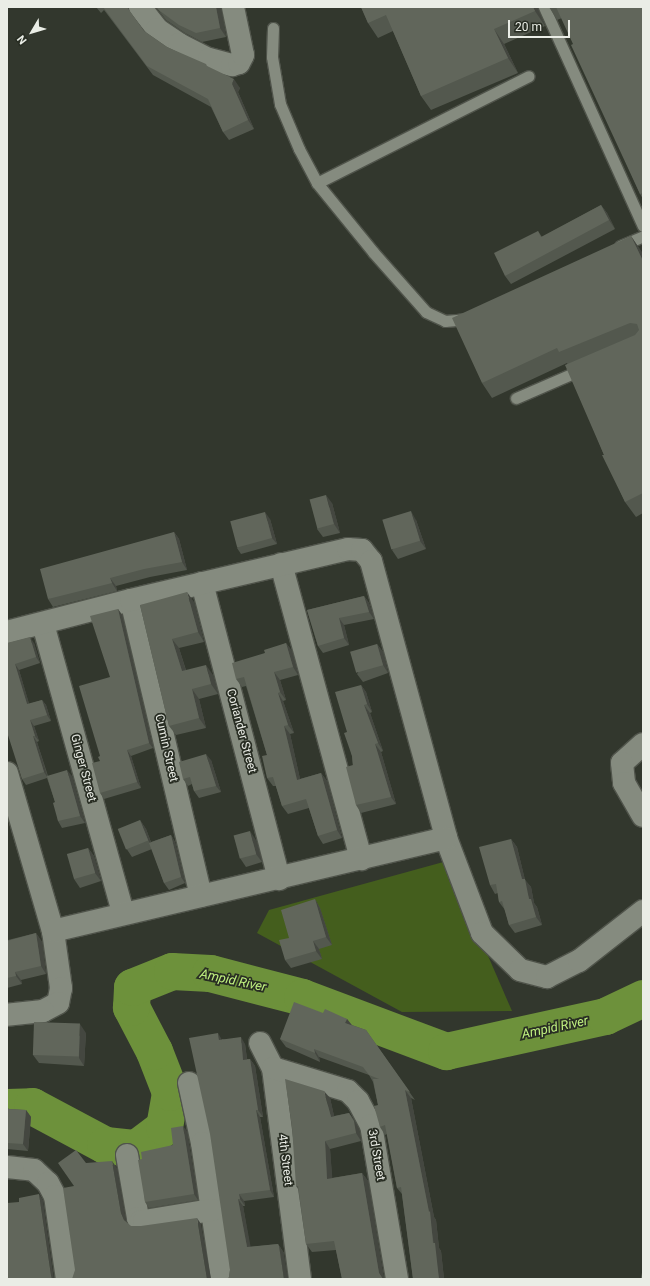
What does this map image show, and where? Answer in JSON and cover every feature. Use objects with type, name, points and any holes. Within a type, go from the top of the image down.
[{"type":"street","points":[[140,7],[157,29],[179,44],[209,59],[232,65],[239,63],[243,55],[234,7]]},
{"type":"street","points":[[7,632],[281,564],[348,549],[362,550],[371,561],[446,838],[482,933],[520,970],[547,977],[579,961],[643,911]]},
{"type":"street","points":[[281,564],[361,859]]},
{"type":"street","name":"Coriander Street","points":[[202,583],[279,878]]},
{"type":"street","name":"Cumin Street","points":[[131,600],[201,896]]},
{"type":"street","name":"Ginger Street","points":[[43,624],[123,913]]},
{"type":"street","points":[[643,744],[622,763],[624,783],[643,816]]},
{"type":"street","points":[[7,773],[53,931],[61,988],[58,1003],[43,1011],[7,1015]]},
{"type":"street","points":[[53,931],[123,913],[361,859],[446,838]]},
{"type":"street","name":"4th Street","points":[[260,1044],[273,1068],[300,1279]]},
{"type":"street","name":"3rd Street","points":[[273,1068],[348,1091],[358,1101],[371,1125],[397,1279]]},
{"type":"street","points":[[189,1083],[202,1143],[222,1279]]},
{"type":"street","points":[[127,1155],[138,1218],[140,1220],[144,1221],[212,1210]]},
{"type":"street","points":[[7,1166],[34,1170],[48,1183],[55,1196],[67,1279]]},
{"type":"lane","points":[[544,7],[643,226]]},
{"type":"lane","points":[[273,28],[272,57],[280,104],[299,150],[317,183],[373,252],[426,312],[445,321],[466,320],[480,313]]},
{"type":"lane","points":[[317,183],[529,76]]},
{"type":"lane","points":[[608,253],[643,236]]},
{"type":"lane","points":[[516,398],[594,365]]},
{"type":"green space","points":[[447,861],[512,1011],[402,1012],[257,933],[269,910]]},
{"type":"building","points":[[103,7],[127,7],[144,31],[167,47],[206,64],[207,66],[234,79],[232,84],[248,120],[223,132],[208,99],[147,66]]},
{"type":"building","points":[[156,7],[216,7],[220,28],[196,33],[179,25]]},
{"type":"building","points":[[361,7],[533,7],[535,11],[494,29],[508,58],[421,96],[386,15],[368,23]]},
{"type":"building","points":[[556,7],[643,7],[643,193],[640,194],[571,45],[573,44]]},
{"type":"building","points":[[601,205],[609,220],[505,276],[494,253],[538,231],[541,237]]},
{"type":"building","points":[[631,236],[643,261],[643,493],[625,502],[602,455],[604,455],[565,365],[635,335],[639,330],[637,324],[630,323],[559,352],[557,348],[482,383],[452,318]]},
{"type":"building","points":[[326,495],[334,524],[317,528],[310,499]]},
{"type":"building","points":[[411,511],[420,541],[391,549],[382,520]]},
{"type":"building","points":[[265,512],[272,538],[237,547],[230,521]]},
{"type":"building","points":[[174,532],[182,562],[144,569],[110,578],[112,583],[48,599],[40,569]]},
{"type":"building","points":[[187,592],[198,632],[172,639],[182,671],[206,665],[211,684],[192,689],[199,718],[169,726],[140,605]]},
{"type":"building","points":[[364,596],[369,612],[339,618],[344,638],[318,646],[307,610]]},
{"type":"building","points":[[118,609],[149,743],[127,750],[137,782],[100,793],[92,763],[100,761],[98,757],[100,756],[79,686],[110,677],[90,616]]},
{"type":"building","points":[[30,637],[36,657],[15,664],[27,704],[42,700],[47,715],[30,720],[35,736],[33,736],[44,772],[22,779],[7,732],[7,643]]},
{"type":"building","points":[[286,643],[293,667],[274,672],[280,692],[278,693],[288,725],[284,726],[297,780],[321,773],[337,830],[318,836],[306,799],[282,806],[273,777],[267,778],[262,756],[267,755],[244,677],[236,679],[232,663],[265,653],[264,650]]},
{"type":"building","points":[[377,644],[383,665],[356,673],[350,652]]},
{"type":"building","points":[[361,685],[367,704],[364,705],[378,743],[375,744],[391,797],[356,805],[346,767],[353,765],[352,756],[344,733],[347,732],[335,692]]},
{"type":"building","points":[[206,754],[216,786],[194,791],[190,777],[183,779],[179,762]]},
{"type":"building","points":[[67,770],[80,816],[58,821],[53,803],[55,802],[47,776]]},
{"type":"building","points":[[140,820],[148,840],[126,849],[118,829]]},
{"type":"building","points":[[250,831],[256,854],[240,859],[234,835]]},
{"type":"building","points":[[171,835],[181,877],[164,883],[149,843]]},
{"type":"building","points":[[511,839],[522,879],[525,879],[529,899],[531,899],[536,917],[509,925],[502,901],[499,902],[496,884],[490,885],[479,847]]},
{"type":"building","points":[[88,848],[95,873],[74,879],[67,854]]},
{"type":"building","points":[[315,899],[326,937],[313,941],[316,951],[285,960],[279,940],[289,938],[281,910]]},
{"type":"building","points":[[36,933],[41,966],[15,972],[16,976],[7,978],[7,941]]},
{"type":"building","points":[[294,1002],[323,1013],[325,1009],[347,1019],[345,1023],[366,1030],[410,1092],[405,1090],[429,1212],[430,1211],[433,1243],[435,1243],[439,1279],[413,1279],[401,1187],[397,1188],[385,1125],[380,1127],[374,1106],[378,1105],[373,1079],[379,1079],[369,1075],[363,1067],[314,1049],[315,1053],[280,1039]]},
{"type":"building","points":[[34,1022],[80,1024],[79,1057],[33,1055]]},
{"type":"building","points":[[218,1033],[219,1040],[241,1037],[243,1060],[250,1059],[258,1110],[256,1110],[270,1190],[239,1194],[240,1199],[238,1199],[247,1247],[278,1244],[284,1279],[227,1279],[229,1277],[230,1270],[210,1134],[189,1038]]},
{"type":"building","points":[[285,1079],[324,1091],[331,1117],[349,1113],[354,1121],[356,1133],[325,1141],[327,1179],[362,1173],[379,1273],[383,1279],[342,1279],[334,1241],[306,1244],[298,1186],[296,1186],[292,1127]]},
{"type":"building","points":[[7,1109],[26,1110],[23,1144],[7,1143]]},
{"type":"building","points":[[183,1126],[194,1194],[145,1202],[138,1160],[142,1159],[141,1152],[173,1145],[171,1128]]},
{"type":"building","points":[[76,1150],[86,1163],[112,1161],[121,1213],[124,1220],[131,1226],[141,1226],[197,1218],[207,1279],[72,1279],[75,1270],[63,1188],[74,1186],[58,1163]]},
{"type":"building","points":[[39,1194],[52,1279],[7,1279],[7,1203],[19,1202],[19,1198]]},
{"type":"building","points":[[643,1266],[643,1279],[641,1279]]},
{"type":"waterway","name":"Ampid River","points":[[7,1107],[32,1106],[105,1145],[136,1148],[164,1127],[170,1092],[154,1051],[131,1007],[132,987],[172,971],[210,973],[302,997],[446,1051],[605,1016],[643,998]]}]
